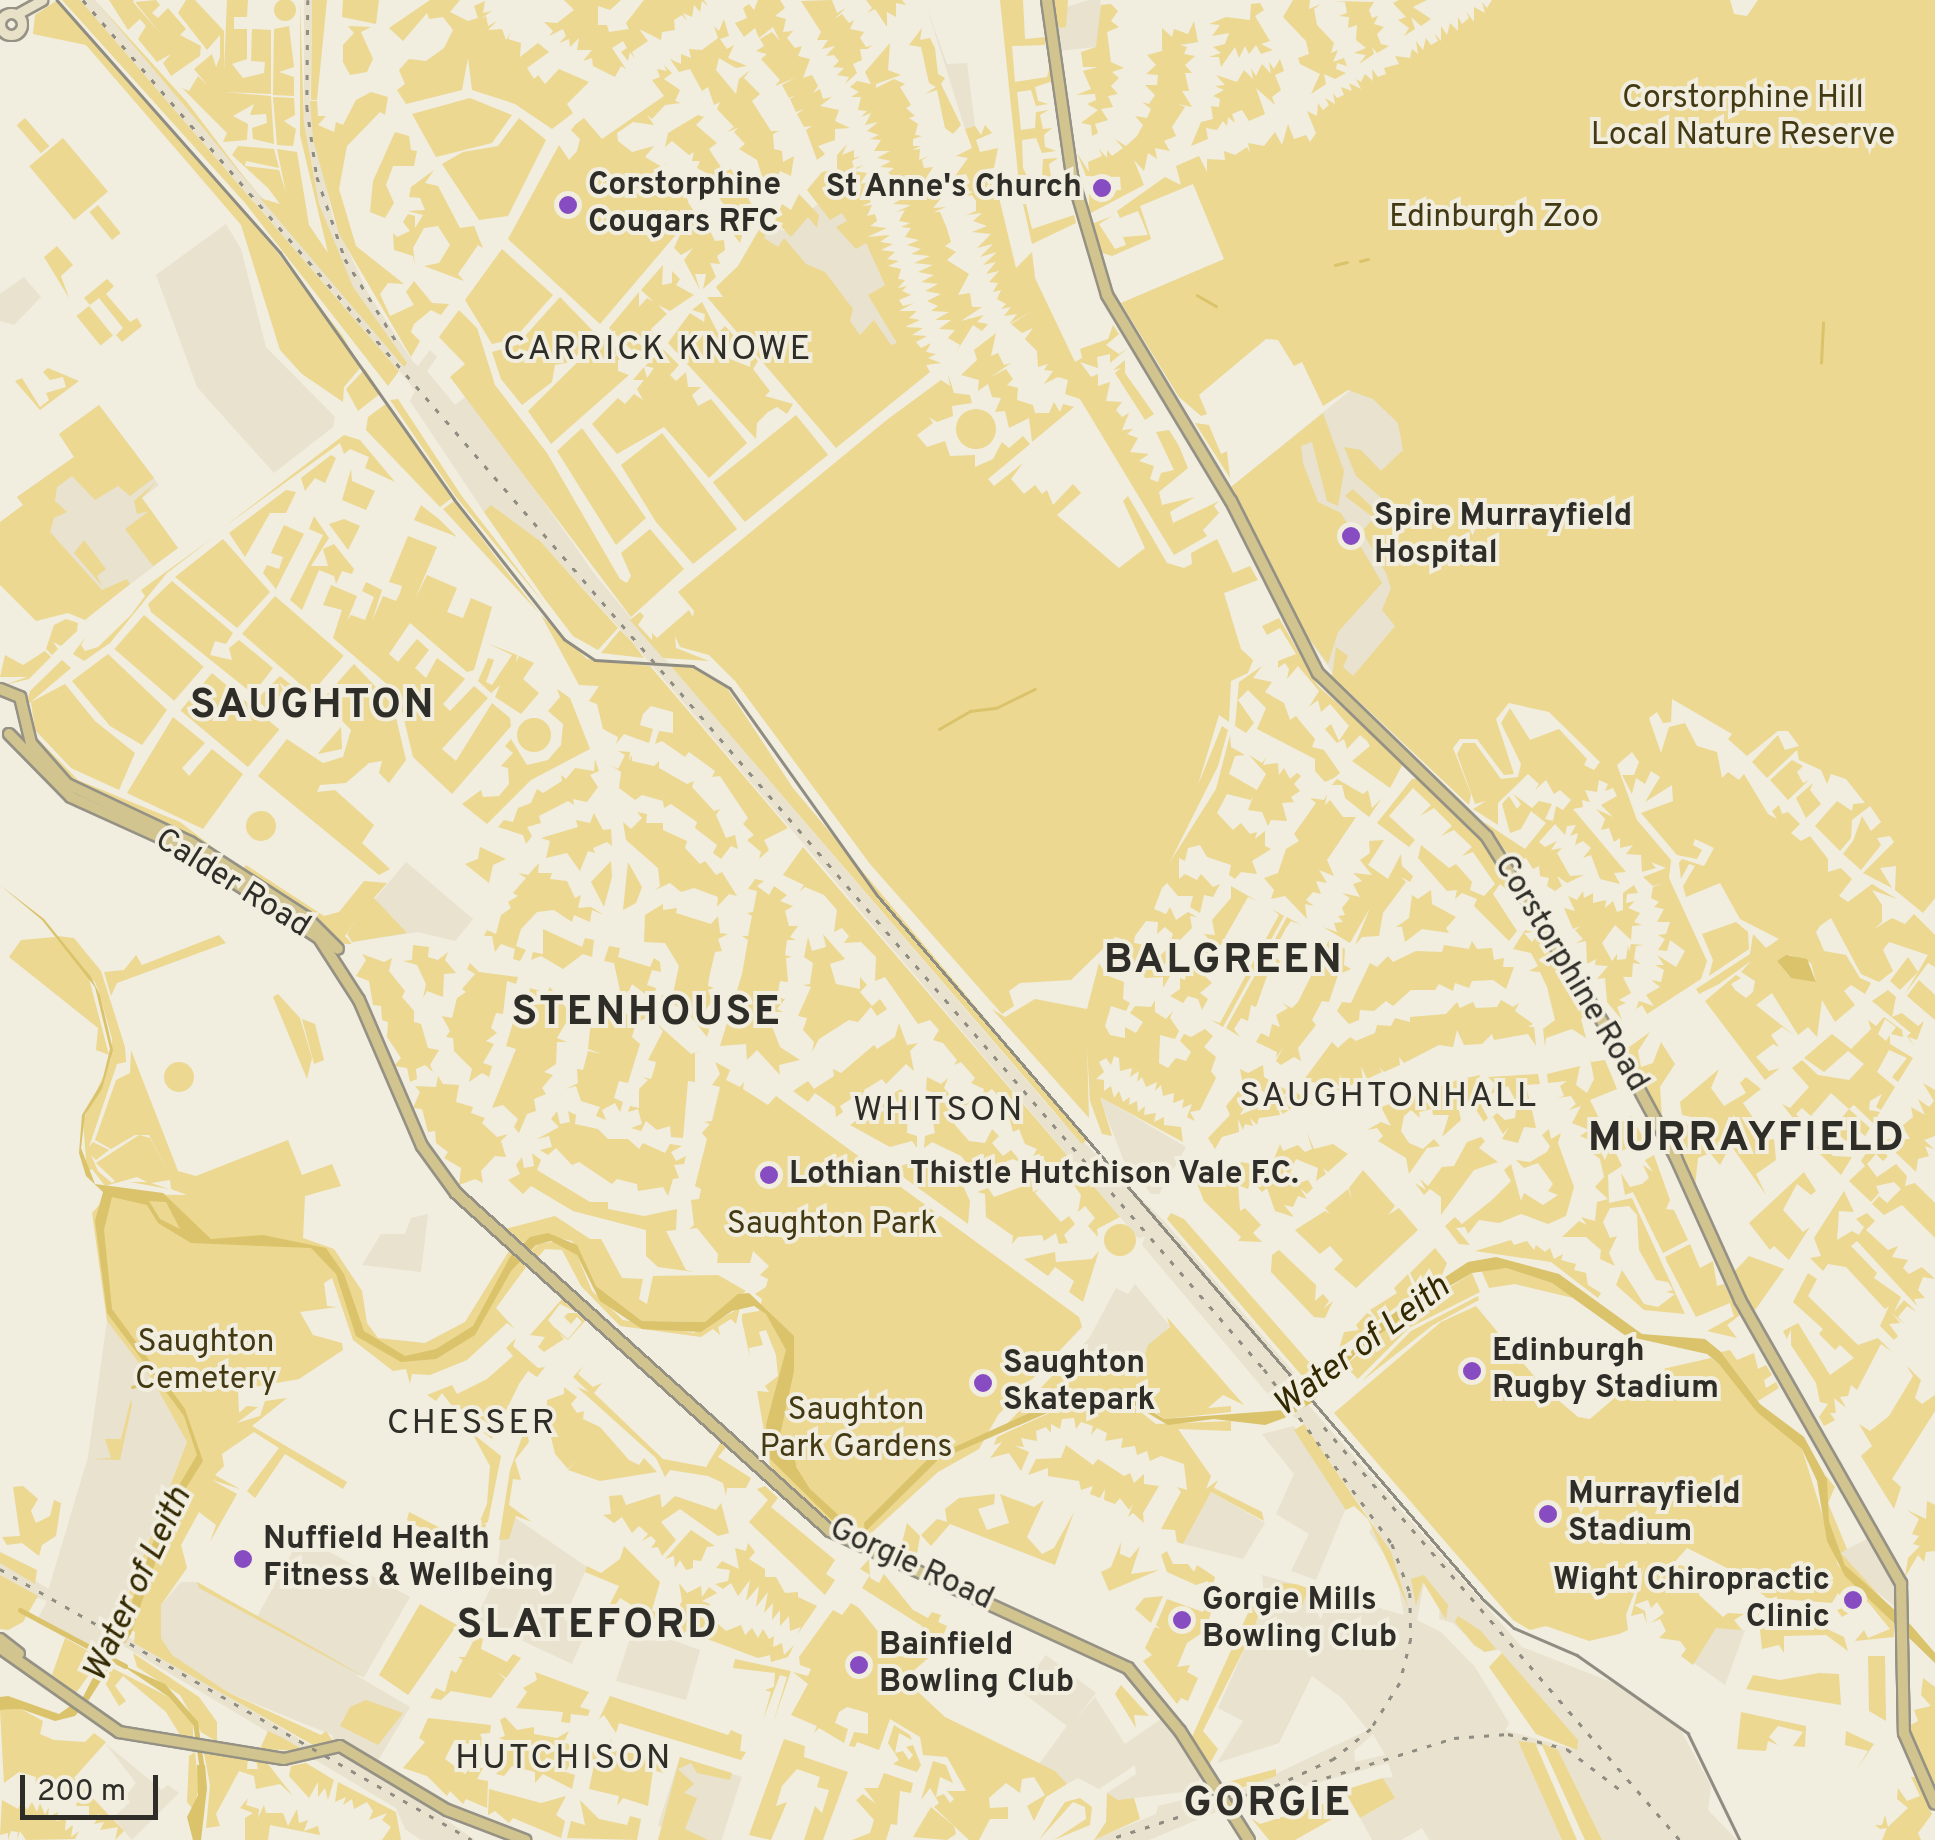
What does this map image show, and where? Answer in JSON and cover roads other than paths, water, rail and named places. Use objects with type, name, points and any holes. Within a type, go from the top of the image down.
[{"type":"main road","name":"Corstorphine Road","points":[[1046,0],[1084,222],[1114,307],[1231,500],[1318,673],[1483,831],[1562,950],[1676,1158],[1740,1300],[1901,1583],[1904,1734],[1935,1804]]},
{"type":"main road","points":[[19,16],[20,30],[2,32],[3,17],[19,16],[39,2]]},
{"type":"main road","name":"Calder Road","points":[[0,690],[17,694],[35,750],[74,789],[190,842],[316,924],[342,954],[359,1000]]},
{"type":"main road","points":[[4,734],[25,718]]},
{"type":"main road","name":"Calder Road","points":[[4,734],[72,797],[179,846],[313,932],[336,958],[359,1000]]},
{"type":"main road","name":"Gorgie Road","points":[[359,1000],[422,1146],[470,1207],[830,1530],[1128,1668],[1180,1731],[1249,1840]]},
{"type":"main road","points":[[0,1639],[84,1708],[132,1736],[284,1758],[340,1746],[447,1810],[525,1840]]},
{"type":"main road","points":[[0,1648],[70,1697]]},
{"type":"water","name":"Water of Leith","points":[[0,885],[44,919],[91,977],[100,995],[113,1050],[102,1089],[85,1115],[81,1148],[95,1184],[163,1193],[211,1239],[263,1235],[326,1248],[344,1274],[364,1331],[405,1356],[436,1349],[473,1326],[510,1257],[530,1237],[548,1233],[577,1245],[596,1286],[642,1321],[705,1322],[738,1294],[749,1293],[794,1336],[794,1371],[779,1440],[810,1489],[858,1533],[839,1527],[770,1459],[766,1425],[786,1350],[766,1314],[754,1306],[732,1311],[701,1332],[642,1329],[600,1301],[577,1255],[551,1241],[536,1245],[511,1271],[475,1335],[436,1359],[401,1362],[356,1336],[336,1274],[311,1248],[191,1243],[158,1223],[147,1205],[112,1197],[104,1230],[112,1309],[185,1409],[203,1461],[174,1507],[131,1634],[88,1701],[75,1716],[55,1721],[21,1709],[0,1710],[0,1697],[8,1696],[59,1714],[83,1697],[131,1604],[165,1509],[197,1455],[184,1416],[107,1313],[95,1221],[103,1192],[86,1176],[79,1153],[82,1115],[102,1082],[110,1049],[95,987],[42,920]],"holes":[[[149,1201],[166,1202],[180,1229],[160,1219]]]},
{"type":"water","points":[[1786,955],[1807,959],[1816,982],[1791,978],[1777,961]]},
{"type":"water","name":"Water of Leith","points":[[1496,1257],[1559,1274],[1642,1334],[1705,1339],[1721,1352],[1760,1404],[1804,1437],[1827,1479],[1829,1521],[1845,1565],[1910,1624],[1935,1653],[1935,1663],[1845,1576],[1827,1541],[1817,1481],[1802,1449],[1757,1412],[1719,1364],[1707,1354],[1626,1336],[1552,1283],[1506,1268],[1472,1273],[1429,1298],[1360,1349],[1313,1402],[1287,1417],[1265,1425],[1214,1419],[1168,1425],[1127,1401],[1082,1398],[938,1460],[865,1532],[864,1523],[928,1459],[1069,1395],[1125,1394],[1164,1419],[1284,1410],[1327,1379],[1367,1333],[1427,1289],[1468,1262]]},
{"type":"water","points":[[120,1664],[165,1684],[199,1723],[193,1725],[169,1697]]},
{"type":"water","points":[[197,1765],[205,1765],[207,1788],[201,1840],[193,1840],[187,1817],[198,1795]]},
{"type":"waterway","points":[[1360,261],[1368,259]]},
{"type":"waterway","points":[[1335,265],[1347,262]]},
{"type":"waterway","points":[[1197,295],[1216,306]]},
{"type":"waterway","points":[[1821,363],[1823,323]]},
{"type":"waterway","points":[[939,729],[970,711],[996,708],[1035,689]]},
{"type":"waterway","points":[[132,1387],[158,1379]]},
{"type":"waterway","points":[[778,1444],[789,1450],[793,1464]]},
{"type":"waterway","name":"Water of Leith","points":[[20,1610],[125,1666]]},
{"type":"waterway","points":[[195,1722],[202,1770]]},
{"type":"tram line","points":[[57,0],[280,252],[454,499],[564,639],[595,660],[693,666],[730,688],[878,896],[1484,1600],[1514,1628],[1577,1655],[1688,1733],[1740,1840]]},
{"type":"railway","points":[[83,0],[1264,1369],[1392,1544],[1410,1593],[1411,1639],[1400,1683],[1371,1729],[1334,1759],[1278,1785],[1109,1840]]},
{"type":"railway","points":[[308,0],[307,107],[317,177],[345,259],[398,344]]},
{"type":"railway","points":[[1324,1427],[1680,1840]]},
{"type":"railway","points":[[0,1569],[472,1840]]},
{"type":"railway","points":[[1312,1782],[1454,1738],[1508,1734],[1567,1749],[1623,1792]]},
{"type":"place","name":"St Anne's Church","points":[[1102,188]]},
{"type":"place","name":"Corstorphine Cougars RFC","points":[[568,205]]},
{"type":"place","name":"Spire Murrayfield Hospital","points":[[1351,536]]},
{"type":"place","name":"Lothian Thistle Hutchison Vale F.C.","points":[[769,1175]]},
{"type":"place","name":"Edinburgh Rugby Stadium","points":[[1472,1371]]},
{"type":"place","name":"Saughton Skatepark","points":[[983,1383]]},
{"type":"place","name":"Murrayfield Stadium","points":[[1548,1514]]},
{"type":"place","name":"Nuffield Health Fitness & Wellbeing","points":[[243,1559]]},
{"type":"place","name":"Wight Chiropractic Clinic","points":[[1853,1600]]},
{"type":"place","name":"Gorgie Mills Bowling Club","points":[[1182,1620]]},
{"type":"place","name":"Bainfield Bowling Club","points":[[859,1665]]},
{"type":"district","name":"CARRICK KNOWE","points":[[658,350]]},
{"type":"district","name":"SAUGHTON","points":[[313,707]]},
{"type":"district","name":"BALGREEN","points":[[1224,962]]},
{"type":"district","name":"STENHOUSE","points":[[647,1014]]},
{"type":"district","name":"SAUGHTONHALL","points":[[1389,1097]]},
{"type":"district","name":"WHITSON","points":[[939,1111]]},
{"type":"district","name":"MURRAYFIELD","points":[[1747,1140]]},
{"type":"district","name":"CHESSER","points":[[472,1424]]},
{"type":"district","name":"SLATEFORD","points":[[588,1627]]},
{"type":"district","name":"HUTCHISON","points":[[564,1759]]},
{"type":"district","name":"GORGIE","points":[[1268,1805]]},
{"type":"park label","name":"Corstorphine Hill Local Nature Reserve","points":[[1743,118]]},
{"type":"park label","name":"Edinburgh Zoo","points":[[1494,218]]},
{"type":"park label","name":"Saughton Park","points":[[832,1225]]},
{"type":"park label","name":"Saughton Cemetery","points":[[206,1362]]},
{"type":"park label","name":"Saughton Park Gardens","points":[[856,1430]]}]
